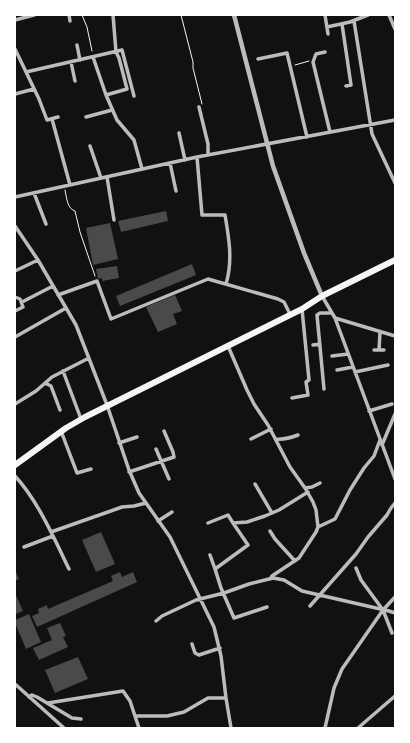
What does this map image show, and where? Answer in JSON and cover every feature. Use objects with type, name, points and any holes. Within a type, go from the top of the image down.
[{"type":"highway","points":[[15,466],[61,431],[81,419],[302,309],[322,296],[395,260]]},
{"type":"street","points":[[15,20],[34,15]]},
{"type":"street","points":[[69,15],[70,21]]},
{"type":"street","points":[[106,95],[127,89],[116,52],[113,15]]},
{"type":"street","points":[[234,15],[267,144],[280,188],[322,296],[335,318],[395,479]]},
{"type":"street","points":[[325,15],[328,34]]},
{"type":"street","points":[[327,27],[354,21],[368,15]]},
{"type":"street","points":[[389,15],[395,29]]},
{"type":"street","points":[[354,21],[372,134],[395,183]]},
{"type":"street","points":[[342,24],[351,85],[346,86]]},
{"type":"street","points":[[77,45],[80,60]]},
{"type":"street","points":[[15,49],[47,120],[58,117]]},
{"type":"street","points":[[26,72],[122,50],[134,96]]},
{"type":"street","points":[[325,52],[316,54],[313,62],[330,132]]},
{"type":"street","points":[[258,59],[287,53],[307,137]]},
{"type":"street","points":[[93,57],[112,110],[117,120],[134,140],[142,169]]},
{"type":"street","points":[[71,62],[75,81]]},
{"type":"street","points":[[15,94],[34,89]]},
{"type":"street","points":[[201,107],[208,144],[208,155]]},
{"type":"street","points":[[86,117],[112,110]]},
{"type":"street","points":[[52,119],[70,185]]},
{"type":"street","points":[[15,197],[197,157],[395,120]]},
{"type":"street","points":[[179,133],[185,160]]},
{"type":"street","points":[[90,146],[101,178]]},
{"type":"street","points":[[197,157],[202,215],[225,215],[230,241],[230,273],[226,284]]},
{"type":"street","points":[[170,163],[176,191]]},
{"type":"street","points":[[107,177],[114,220]]},
{"type":"street","points":[[34,192],[46,224]]},
{"type":"street","points":[[15,226],[38,260],[76,324],[107,405],[129,472],[139,493],[170,537],[214,627],[220,648],[231,728]]},
{"type":"street","points":[[15,271],[38,260]]},
{"type":"street","points":[[58,294],[97,281],[111,318],[208,279],[278,299],[284,302],[290,314]]},
{"type":"street","points":[[22,302],[53,286]]},
{"type":"street","points":[[15,297],[20,299],[23,307],[15,311]]},
{"type":"street","points":[[15,337],[66,308]]},
{"type":"street","points":[[292,398],[308,395],[306,382],[309,380],[302,309]]},
{"type":"street","points":[[324,390],[317,315],[320,313],[332,313]]},
{"type":"street","points":[[335,318],[395,336]]},
{"type":"street","points":[[379,350],[380,332]]},
{"type":"street","points":[[313,345],[320,344]]},
{"type":"street","points":[[228,345],[246,390],[271,429],[290,467],[308,492],[316,510],[318,527],[312,538],[295,561],[272,576],[270,579]]},
{"type":"street","points":[[374,350],[384,350]]},
{"type":"street","points":[[332,356],[348,354]]},
{"type":"street","points":[[15,404],[36,391],[52,377],[89,358]]},
{"type":"street","points":[[355,372],[388,366]]},
{"type":"street","points":[[337,370],[353,367]]},
{"type":"street","points":[[63,371],[81,419]]},
{"type":"street","points":[[316,374],[323,373]]},
{"type":"street","points":[[45,383],[51,386],[60,410]]},
{"type":"street","points":[[369,411],[392,404]]},
{"type":"street","points":[[382,445],[395,414]]},
{"type":"street","points":[[251,439],[271,429]]},
{"type":"street","points":[[61,431],[77,473],[90,468]]},
{"type":"street","points":[[129,472],[174,457],[164,431]]},
{"type":"street","points":[[276,439],[283,440],[298,435]]},
{"type":"street","points":[[119,443],[138,437]]},
{"type":"street","points":[[318,527],[335,519],[350,490],[364,468],[374,456],[380,440]]},
{"type":"street","points":[[156,449],[169,479]]},
{"type":"street","points":[[15,476],[34,502],[69,568]]},
{"type":"street","points":[[305,488],[312,487],[320,483]]},
{"type":"street","points":[[255,484],[272,513]]},
{"type":"street","points":[[234,524],[247,522],[280,510],[308,492]]},
{"type":"street","points":[[51,532],[122,507],[146,503]]},
{"type":"street","points":[[310,606],[356,554],[395,503]]},
{"type":"street","points":[[158,521],[172,512]]},
{"type":"street","points":[[208,523],[228,515],[248,545],[215,569]]},
{"type":"street","points":[[270,531],[275,539],[295,561]]},
{"type":"street","points":[[24,547],[53,536]]},
{"type":"street","points":[[210,555],[221,588],[234,618],[267,607]]},
{"type":"street","points":[[356,568],[361,580],[383,610],[392,633]]},
{"type":"street","points":[[156,621],[162,616],[200,599],[270,579],[281,579],[298,589],[395,613]]},
{"type":"street","points":[[325,728],[334,688],[342,669],[383,610],[395,597]]},
{"type":"street","points":[[192,644],[195,653],[199,655],[220,648]]},
{"type":"street","points":[[15,684],[64,728]]},
{"type":"street","points":[[48,703],[123,691],[130,701],[139,728]]},
{"type":"street","points":[[29,697],[32,695],[72,718],[80,719]]},
{"type":"street","points":[[358,728],[395,696]]},
{"type":"street","points":[[136,716],[167,716],[184,712],[208,698],[226,698]]},
{"type":"path","points":[[82,15],[87,27],[93,57]]},
{"type":"path","points":[[181,15],[194,62],[201,107]]},
{"type":"path","points":[[290,66],[314,60]]},
{"type":"path","points":[[64,186],[68,206],[71,210],[76,211],[80,232],[97,281]]},
{"type":"building","points":[[166,211],[168,221],[121,232],[118,221]]},
{"type":"building","points":[[110,223],[118,259],[93,265],[86,228]]},
{"type":"building","points":[[192,264],[196,275],[120,306],[116,296]]},
{"type":"building","points":[[117,266],[119,278],[102,281],[102,278],[98,279],[96,269]]},
{"type":"building","points":[[175,295],[182,311],[173,314],[177,324],[158,332],[146,307]]},
{"type":"building","points":[[101,532],[115,564],[96,572],[82,540]]},
{"type":"building","points":[[15,570],[19,579],[15,581]]},
{"type":"building","points":[[120,572],[122,577],[133,572],[137,582],[37,627],[32,616],[39,613],[38,609],[47,605],[48,609],[113,581],[111,576]]},
{"type":"building","points":[[15,593],[23,611],[16,614],[15,611]]},
{"type":"building","points":[[29,614],[41,642],[26,649],[15,620]]},
{"type":"building","points":[[60,623],[66,636],[63,637],[68,647],[39,660],[33,648],[52,640],[47,628]]},
{"type":"building","points":[[78,657],[88,679],[55,693],[45,670]]}]
